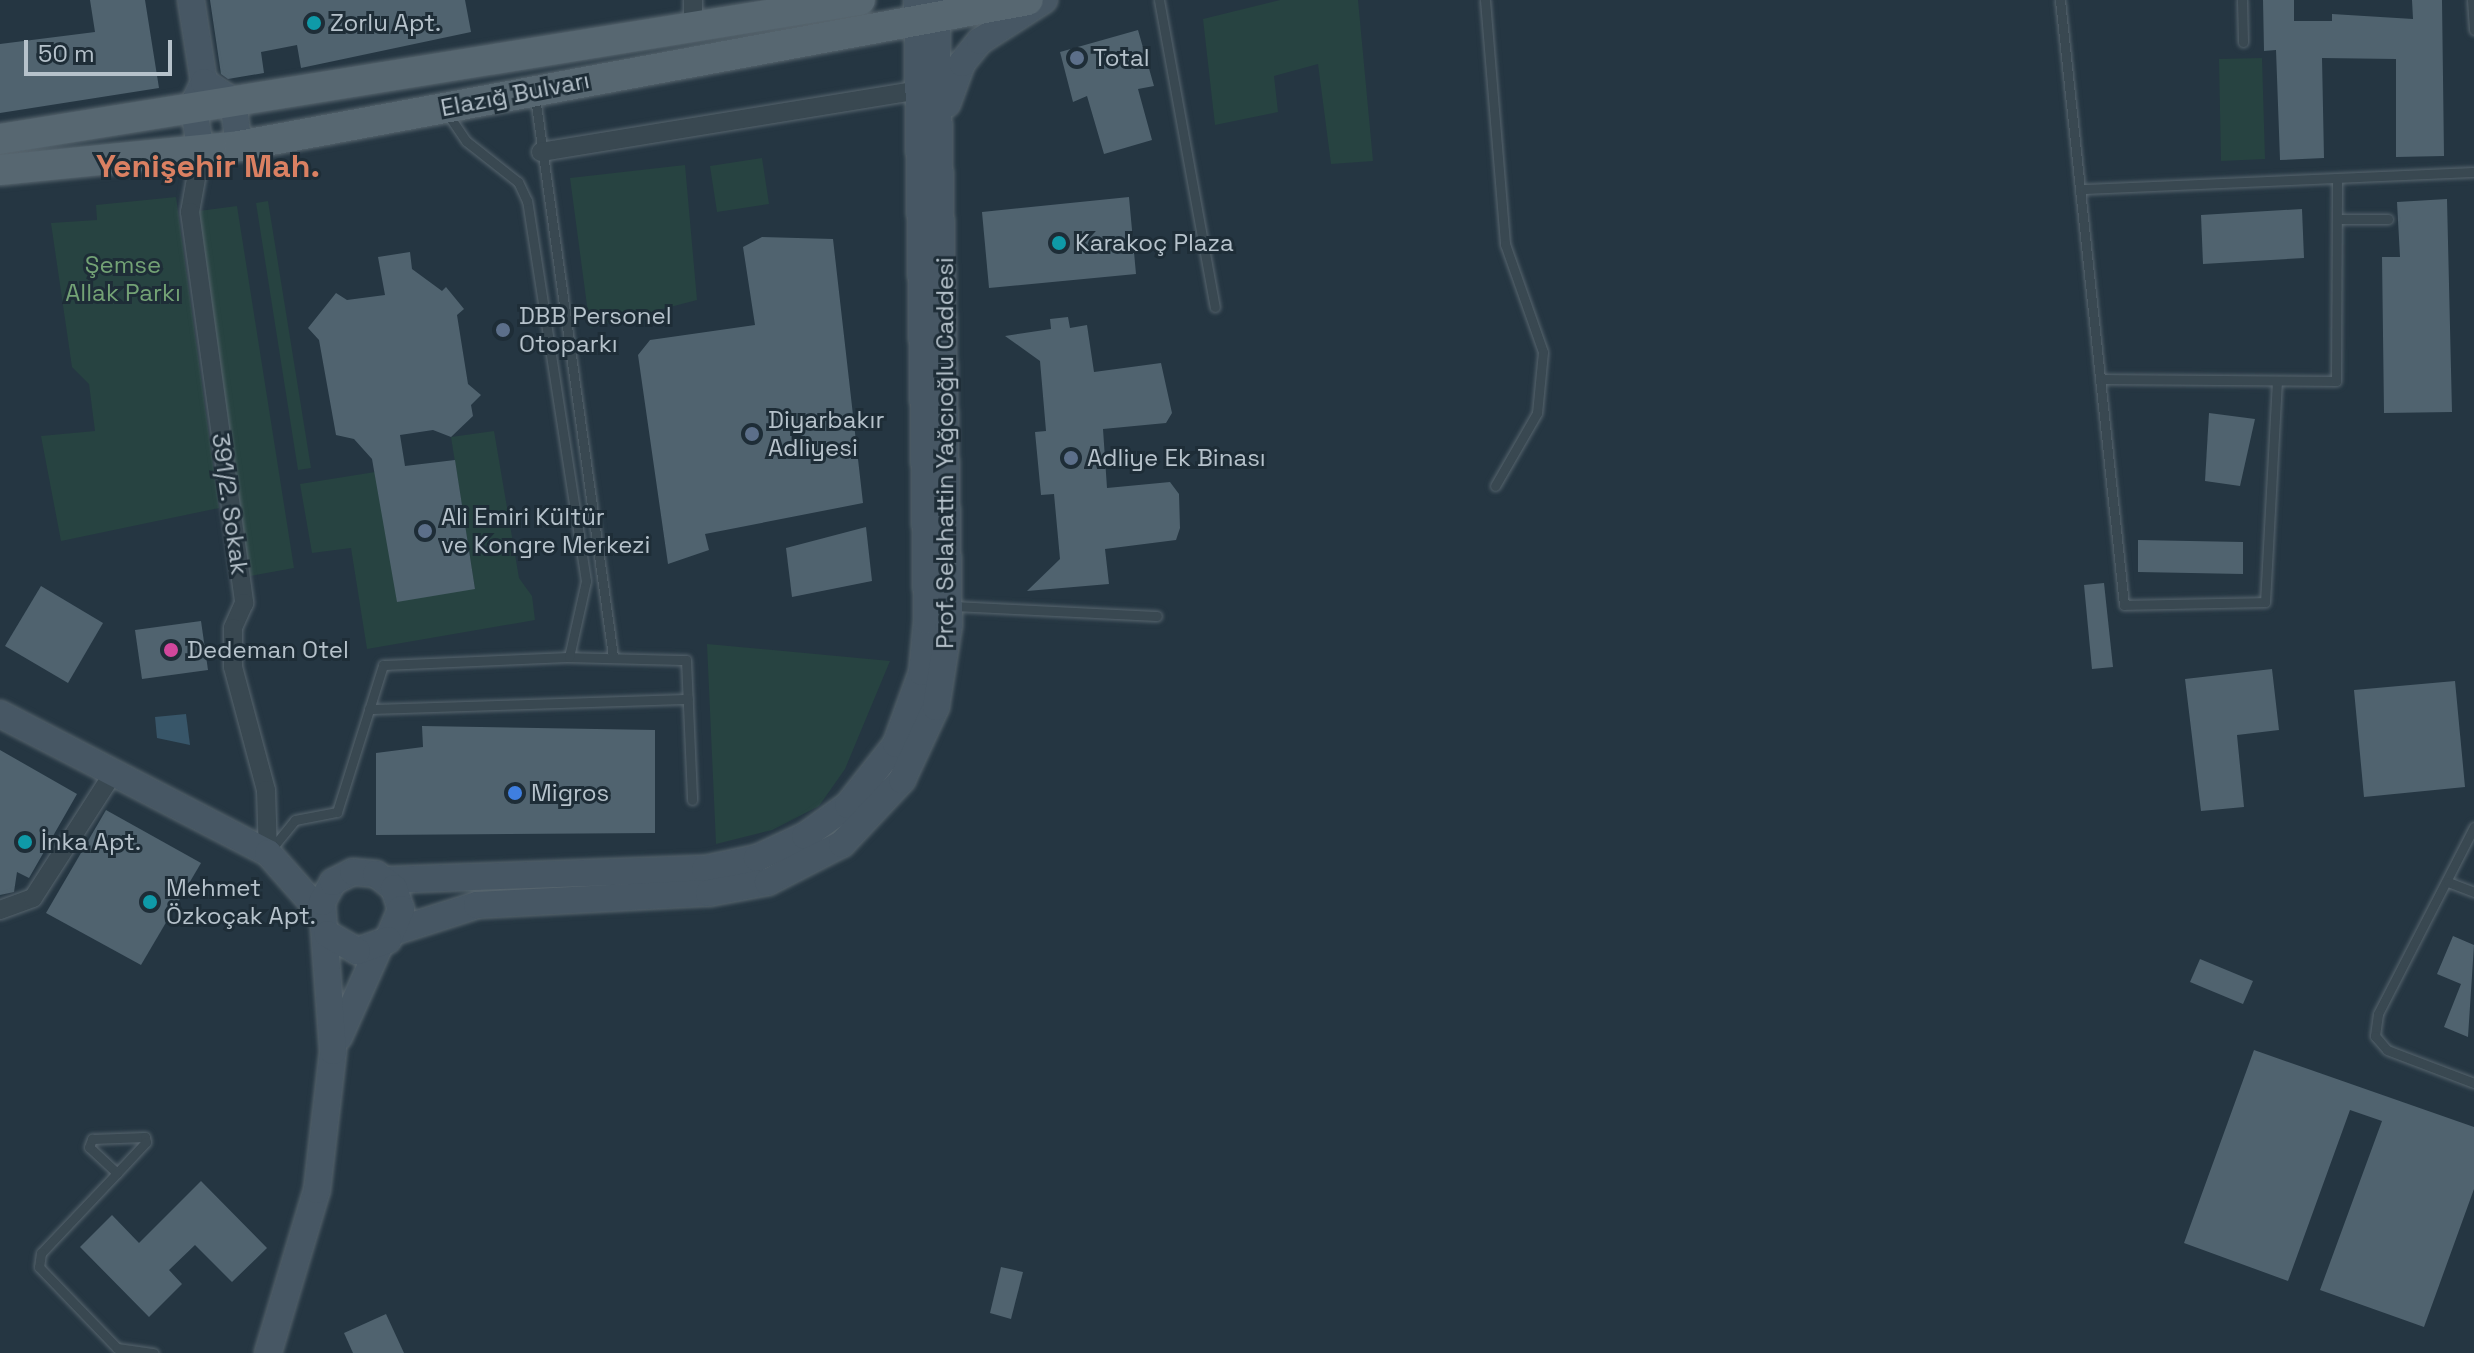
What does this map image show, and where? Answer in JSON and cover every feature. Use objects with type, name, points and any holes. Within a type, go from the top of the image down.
[{"type":"main road","name":"Elazığ Bulvarı","points":[[0,139],[198,93],[233,101],[693,13],[860,0]]},
{"type":"main road","name":"Elazığ Bulvarı","points":[[0,170],[239,146],[444,108],[926,10],[1028,0]]},
{"type":"street","points":[[191,0],[201,151]]},
{"type":"street","points":[[940,130],[969,53],[1044,0]]},
{"type":"street","name":"Prof. Selahattin Yağcıoğlu Caddesi","points":[[386,880],[731,865],[805,836],[848,805],[882,766],[916,697],[927,634],[919,90],[926,10]]},
{"type":"street","name":"Prof. Selahattin Yağcıoğlu Caddesi","points":[[387,939],[477,905],[735,890],[819,860],[865,825],[916,756],[943,679],[949,606],[940,130],[926,10]]},
{"type":"street","points":[[541,152],[919,90]]},
{"type":"street","points":[[233,101],[239,146]]},
{"type":"street","name":"391/2. Sokak","points":[[201,151],[190,212],[244,603],[233,628],[233,667],[266,790],[273,856]]},
{"type":"street","points":[[0,714],[112,775],[273,856],[343,876]]},
{"type":"street","points":[[0,910],[33,898],[112,775]]},
{"type":"street","points":[[273,856],[346,948],[387,939]]},
{"type":"street","points":[[268,1353],[308,1233],[333,1051],[324,924],[326,891],[343,876],[364,871],[386,880],[401,909],[333,1051]]},
{"type":"lane","points":[[1159,0],[1215,307]]},
{"type":"lane","points":[[1485,0],[1505,244],[1543,352],[1537,413],[1495,486]]},
{"type":"lane","points":[[2060,0],[2084,189],[2124,605],[2265,602],[2277,381]]},
{"type":"lane","points":[[2242,0],[2243,42]]},
{"type":"lane","points":[[2472,0],[2474,30]]},
{"type":"lane","points":[[534,89],[613,656]]},
{"type":"lane","points":[[444,108],[466,141],[518,182],[527,201],[586,581],[569,657]]},
{"type":"lane","points":[[2084,189],[2474,172]]},
{"type":"lane","points":[[2104,379],[2336,381],[2337,178]]},
{"type":"lane","points":[[2337,219],[2388,219]]},
{"type":"lane","points":[[949,606],[1157,616]]},
{"type":"lane","points":[[273,856],[295,820],[337,812],[369,709],[374,673],[392,663],[679,656],[688,699],[692,800]]},
{"type":"lane","points":[[369,709],[688,699]]},
{"type":"lane","points":[[2474,827],[2378,1014],[2375,1036],[2387,1050],[2474,1083]]},
{"type":"lane","points":[[2448,882],[2474,892]]},
{"type":"lane","points":[[117,1173],[89,1147],[92,1139],[145,1137],[146,1142],[117,1173],[41,1253],[39,1267],[117,1348],[154,1353]]},
{"type":"green space","points":[[1280,0],[1358,0],[1373,161],[1331,164],[1318,64],[1274,76],[1278,112],[1215,125],[1203,19]]},
{"type":"green space","points":[[2262,58],[2265,159],[2221,161],[2219,59]]},
{"type":"green space","points":[[762,158],[769,204],[717,212],[710,166]]},
{"type":"green space","points":[[685,165],[697,300],[590,328],[570,178]]},
{"type":"green space","name":"Şemse Allak Parkı","points":[[176,197],[219,508],[61,541],[41,436],[95,431],[89,384],[72,367],[51,223],[97,220],[96,205]]},
{"type":"green space","points":[[268,201],[311,468],[298,470],[256,203]]},
{"type":"green space","points":[[237,206],[294,568],[250,576],[199,211]]},
{"type":"green space","points":[[494,431],[519,578],[532,596],[535,620],[367,649],[351,548],[312,553],[300,484],[375,472],[475,589],[451,437]]},
{"type":"green space","points":[[707,644],[890,661],[845,769],[819,806],[772,830],[716,844]]},
{"type":"water","points":[[186,714],[190,745],[157,738],[155,717]]},
{"type":"building","points":[[90,0],[145,0],[159,88],[0,113],[0,44],[95,32]]},
{"type":"building","points":[[210,0],[465,0],[471,32],[301,68],[297,45],[261,52],[264,73],[228,79],[221,74]]},
{"type":"building","points":[[2263,0],[2294,0],[2294,21],[2332,21],[2332,14],[2413,19],[2412,0],[2442,0],[2444,156],[2396,157],[2396,59],[2322,58],[2324,158],[2280,160],[2276,50],[2264,51]]},
{"type":"building","points":[[1138,30],[1154,86],[1138,89],[1152,140],[1104,154],[1087,96],[1073,102],[1060,52]]},
{"type":"building","name":"Karakoç Plaza","points":[[1129,197],[1136,274],[989,288],[982,212]]},
{"type":"building","points":[[2447,199],[2452,412],[2384,413],[2382,257],[2400,257],[2397,202]]},
{"type":"building","points":[[2302,209],[2304,258],[2203,264],[2201,215]]},
{"type":"building","name":"Diyarbakır Adliyesi","points":[[762,237],[833,239],[863,503],[705,534],[709,550],[668,564],[638,355],[650,340],[755,325],[743,247]]},
{"type":"building","points":[[410,252],[412,269],[442,291],[446,287],[464,309],[457,315],[468,384],[481,395],[471,405],[473,416],[451,437],[433,430],[400,435],[405,466],[455,460],[475,589],[397,602],[372,459],[354,439],[336,435],[319,340],[308,328],[336,293],[347,300],[385,295],[378,257]]},
{"type":"building","name":"Adliye Ek Binası","points":[[1068,317],[1070,328],[1087,325],[1094,372],[1161,363],[1172,413],[1166,423],[1103,429],[1107,488],[1170,482],[1179,494],[1180,528],[1176,540],[1105,549],[1109,584],[1027,591],[1060,559],[1054,494],[1041,495],[1035,432],[1046,431],[1040,361],[1005,336],[1051,329],[1050,319]]},
{"type":"building","points":[[2209,413],[2255,419],[2240,486],[2205,481]]},
{"type":"building","points":[[866,527],[872,581],[792,597],[786,548]]},
{"type":"building","points":[[2138,540],[2243,542],[2243,574],[2138,572]]},
{"type":"building","points":[[2104,583],[2113,667],[2092,669],[2084,585]]},
{"type":"building","points":[[41,586],[103,623],[68,683],[5,646]]},
{"type":"building","name":"Dedeman Otel","points":[[201,621],[208,670],[142,679],[135,630]]},
{"type":"building","points":[[2272,669],[2279,730],[2237,735],[2244,807],[2201,811],[2185,679]]},
{"type":"building","points":[[2455,681],[2465,787],[2364,797],[2354,690]]},
{"type":"building","name":"Migros","points":[[422,726],[655,730],[655,833],[376,835],[376,753],[423,747]]},
{"type":"building","name":"İnka Apt.","points":[[0,750],[77,794],[29,878],[17,872],[14,892],[0,895]]},
{"type":"building","points":[[106,810],[201,863],[141,965],[46,913]]},
{"type":"building","points":[[2453,936],[2474,945],[2468,1037],[2444,1027],[2461,984],[2437,974]]},
{"type":"building","points":[[2200,959],[2253,981],[2243,1004],[2190,982]]},
{"type":"building","points":[[2254,1050],[2474,1127],[2474,1189],[2424,1327],[2320,1290],[2382,1121],[2350,1110],[2288,1281],[2184,1243]]},
{"type":"building","points":[[201,1181],[267,1248],[232,1282],[195,1245],[169,1270],[182,1284],[149,1317],[80,1247],[112,1215],[139,1243]]},
{"type":"building","points":[[1001,1267],[1023,1272],[1011,1319],[990,1313]]},
{"type":"building","points":[[386,1314],[404,1353],[353,1353],[344,1333]]},
{"type":"place","name":"Zorlu Apt.","points":[[314,23]]},
{"type":"place","name":"Total","points":[[1077,58]]},
{"type":"place","name":"Karakoç Plaza","points":[[1059,243]]},
{"type":"place","name":"DBB Personel Otoparkı","points":[[503,330]]},
{"type":"place","name":"Diyarbakır Adliyesi","points":[[752,434]]},
{"type":"place","name":"Adliye Ek Binası","points":[[1071,458]]},
{"type":"place","name":"Ali Emiri Kültür ve Kongre Merkezi","points":[[425,531]]},
{"type":"place","name":"Dedeman Otel","points":[[171,650]]},
{"type":"place","name":"Migros","points":[[515,793]]},
{"type":"place","name":"İnka Apt.","points":[[25,842]]},
{"type":"place","name":"Mehmet Özkoçak Apt.","points":[[150,902]]},
{"type":"district","name":"Yenişehir Mah.","points":[[208,166]]}]
